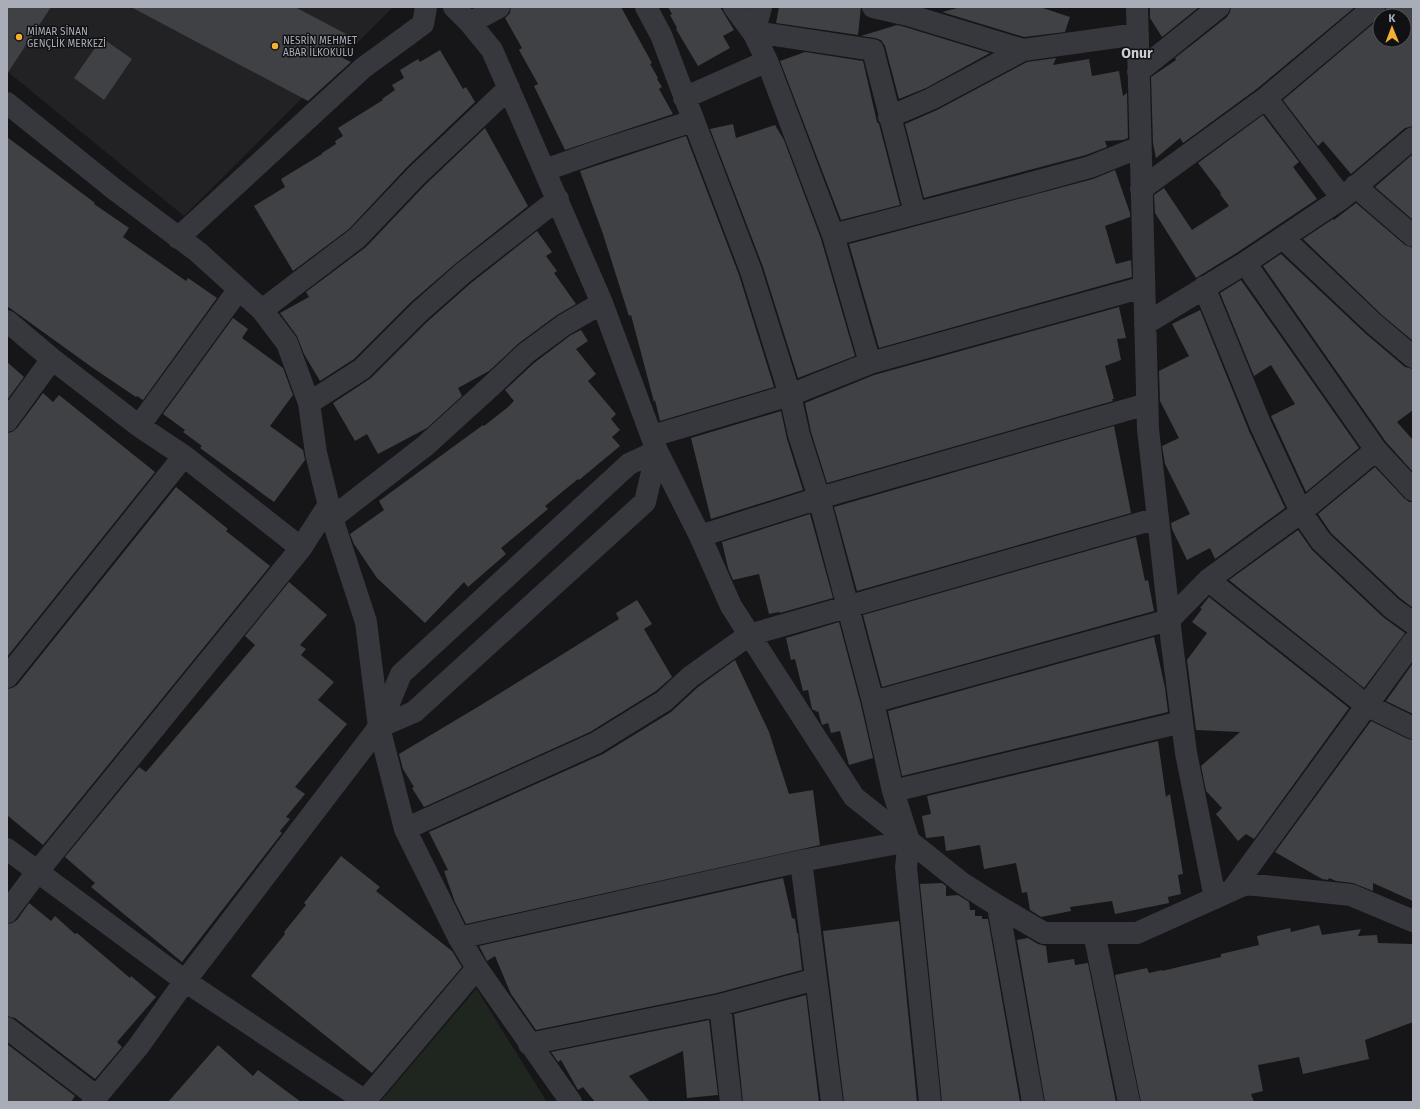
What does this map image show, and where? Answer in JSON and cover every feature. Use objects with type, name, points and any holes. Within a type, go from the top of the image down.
[{"type":"street","points":[[178,238],[363,68],[423,24],[426,7]]},
{"type":"street","points":[[454,7],[470,23],[492,50],[602,303],[655,443],[700,536],[730,606],[854,797],[962,883],[1044,933],[1137,933],[1246,884],[1351,895],[1413,921]]},
{"type":"street","points":[[470,23],[499,7]]},
{"type":"street","points":[[646,7],[661,35],[751,271],[790,395],[799,435],[819,498],[873,702],[893,791],[909,841],[906,867],[930,1102]]},
{"type":"street","points":[[734,7],[755,33],[767,61],[833,235],[870,363]]},
{"type":"street","points":[[755,33],[761,7]]},
{"type":"street","points":[[872,7],[908,15],[1023,50]]},
{"type":"street","points":[[1137,7],[1148,429],[1169,620],[1186,753],[1224,894]]},
{"type":"street","points":[[1138,72],[1219,7]]},
{"type":"street","points":[[1141,189],[1266,98],[1374,7]]},
{"type":"street","points":[[755,33],[872,50],[914,213]]},
{"type":"street","points":[[889,117],[930,99],[1023,50],[1138,34]]},
{"type":"street","points":[[684,98],[767,61]]},
{"type":"street","points":[[262,310],[357,238],[416,176],[509,88]]},
{"type":"street","points":[[1266,98],[1348,192],[1413,236]]},
{"type":"street","points":[[7,103],[114,189],[198,252],[262,310],[287,342],[309,403],[316,453],[330,512],[366,622],[379,727],[405,829],[459,938],[477,968],[571,1102]]},
{"type":"street","points":[[545,170],[693,121]]},
{"type":"street","points":[[1145,324],[1283,238],[1348,192],[1413,138]]},
{"type":"street","points":[[833,235],[1090,167],[1140,147]]},
{"type":"street","points":[[309,403],[362,369],[430,302],[464,273],[558,199]]},
{"type":"street","points":[[1283,238],[1374,324],[1413,357]]},
{"type":"street","points":[[1245,263],[1376,450],[1413,490]]},
{"type":"street","points":[[7,1028],[94,1100],[138,1047],[185,981],[379,727],[401,674],[629,464],[655,443],[790,395],[870,363],[1144,287]]},
{"type":"street","points":[[1204,288],[1262,426],[1301,512],[1321,541],[1392,608],[1413,623]]},
{"type":"street","points":[[139,426],[239,289]]},
{"type":"street","points":[[7,912],[38,871],[330,512],[425,446],[526,353],[564,324],[602,303]]},
{"type":"street","points":[[7,321],[52,359],[139,426],[184,456],[301,548]]},
{"type":"street","points":[[7,421],[52,359]]},
{"type":"street","points":[[700,536],[819,498],[1147,404]]},
{"type":"street","points":[[379,727],[414,712],[645,502],[655,443]]},
{"type":"street","points":[[873,702],[1169,620],[1208,580],[1301,512],[1376,450]]},
{"type":"street","points":[[7,677],[184,456]]},
{"type":"street","points":[[405,829],[596,743],[664,701],[690,677],[749,635],[1158,518]]},
{"type":"street","points":[[1208,580],[1366,705],[1413,728]]},
{"type":"street","points":[[1224,894],[1413,642]]},
{"type":"street","points":[[893,791],[1182,722]]},
{"type":"street","points":[[459,938],[801,861],[909,841]]},
{"type":"street","points":[[7,849],[185,981],[365,1102],[477,968]]},
{"type":"street","points":[[801,861],[832,1102]]},
{"type":"street","points":[[998,906],[1033,1102]]},
{"type":"street","points":[[1094,933],[1129,1102]]},
{"type":"street","points":[[529,1044],[720,1005],[816,979]]},
{"type":"street","points":[[720,1005],[731,1102]]},
{"type":"shaded area","points":[[50,7],[393,7],[184,216],[8,72]]},
{"type":"shaded area","points":[[476,989],[547,1102],[380,1102]]},
{"type":"building","name":"MİMAR SİNAN GENÇLİK MERKEZİ","points":[[7,7],[51,7],[7,74]]},
{"type":"building","name":"NESRİN MEHMET ABAR İLKOKULU","points":[[131,7],[295,7],[350,36],[339,56],[351,62],[308,101]]},
{"type":"building","points":[[511,7],[621,7],[652,63],[650,64],[662,87],[659,89],[673,114],[565,150],[534,86],[538,84],[519,50],[522,48],[505,18],[510,13]]},
{"type":"building","points":[[668,7],[720,7],[734,30],[723,36],[730,48],[698,66],[676,29],[677,28],[670,15],[672,14]]},
{"type":"building","points":[[779,7],[861,7],[858,35],[776,23]]},
{"type":"building","points":[[961,7],[1040,7],[1070,17],[1065,32],[1024,37],[942,12]]},
{"type":"building","points":[[1150,7],[1199,7],[1162,37],[1150,18]]},
{"type":"building","points":[[1231,7],[1355,7],[1258,88],[1183,143],[1180,138],[1156,158],[1153,143],[1151,77],[1176,60],[1175,58],[1227,17]]},
{"type":"building","points":[[1413,7],[1413,126],[1405,128],[1351,174],[1323,141],[1318,146],[1283,100],[1372,25],[1372,48],[1412,48],[1412,8],[1386,8]]},
{"type":"building","points":[[897,25],[990,53],[926,88],[899,99],[885,46],[881,40],[861,36]]},
{"type":"building","points":[[102,38],[132,59],[104,100],[74,78]]},
{"type":"building","points":[[440,50],[463,89],[466,87],[475,102],[407,167],[349,229],[293,271],[254,206],[285,187],[281,179],[336,144],[335,141],[343,136],[338,128],[383,100],[382,99],[395,90],[392,85],[404,78],[400,70],[418,59],[420,62]]},
{"type":"building","points":[[805,52],[863,61],[877,122],[879,124],[900,205],[841,220],[780,61]]},
{"type":"building","points":[[1056,58],[1053,65],[1089,59],[1092,76],[1119,71],[1123,96],[1127,93],[1128,138],[1123,140],[1105,141],[1107,147],[1086,155],[924,198],[905,124],[937,110],[1027,62]]},
{"type":"building","points":[[1263,115],[1299,162],[1293,167],[1317,199],[1196,278],[1155,213],[1154,195],[1164,188],[1192,230],[1229,206],[1198,163]]},
{"type":"building","points":[[733,124],[736,138],[775,125],[784,140],[821,239],[855,356],[798,378],[763,267],[710,129]]},
{"type":"building","points":[[485,128],[528,206],[455,264],[410,303],[354,359],[320,381],[304,354],[297,336],[280,313],[309,297],[306,292],[366,247],[425,185]]},
{"type":"building","points":[[686,136],[739,275],[774,387],[660,421],[631,315],[629,316],[603,234],[580,171]]},
{"type":"building","points":[[7,137],[95,203],[94,204],[129,228],[123,237],[186,281],[188,278],[217,298],[143,400],[137,396],[136,397],[93,368],[7,306]]},
{"type":"building","points":[[1413,154],[1413,220],[1375,187]]},
{"type":"building","points":[[1115,170],[1130,213],[1130,217],[1105,226],[1116,264],[1131,260],[1132,277],[879,348],[849,244],[1093,179]]},
{"type":"building","points":[[1356,203],[1405,245],[1413,248],[1413,341],[1382,315],[1303,239],[1333,219],[1334,220]]},
{"type":"building","points":[[537,231],[552,252],[546,256],[557,271],[554,273],[576,304],[557,315],[519,343],[489,371],[458,388],[462,396],[427,428],[378,454],[367,434],[355,441],[333,403],[371,378],[428,321],[471,283]]},
{"type":"building","points":[[1281,254],[1366,334],[1405,367],[1413,369],[1413,410],[1397,422],[1413,440],[1413,472],[1386,442],[1263,266]]},
{"type":"building","points":[[1241,280],[1359,448],[1306,492],[1271,416],[1295,404],[1271,365],[1254,376],[1220,293]]},
{"type":"building","points":[[1119,307],[1126,338],[1117,339],[1121,360],[1105,366],[1114,399],[1112,399],[1113,401],[827,483],[811,432],[805,403],[874,375]]},
{"type":"building","points":[[1200,310],[1249,431],[1285,508],[1215,559],[1210,548],[1187,560],[1172,529],[1171,523],[1190,514],[1165,464],[1162,446],[1179,438],[1160,401],[1159,371],[1189,356],[1172,324]]},
{"type":"building","points":[[233,318],[248,329],[242,338],[283,368],[293,395],[270,426],[303,450],[305,460],[274,502],[200,448],[202,446],[183,432],[185,430],[163,414]]},
{"type":"building","points":[[581,330],[588,341],[576,349],[596,374],[588,381],[616,414],[611,419],[620,430],[612,437],[620,446],[545,506],[548,509],[501,548],[506,554],[468,587],[464,582],[425,623],[377,578],[354,544],[350,534],[384,510],[379,501],[483,425],[484,426],[508,407],[514,401],[505,390],[534,363],[571,335]]},
{"type":"building","points":[[7,362],[24,377],[7,400]]},
{"type":"building","points":[[43,393],[53,402],[59,395],[155,472],[7,657],[7,433],[12,432],[17,428]]},
{"type":"building","points":[[781,411],[787,439],[803,490],[711,519],[691,438]]},
{"type":"building","points":[[1114,426],[1131,513],[857,591],[834,507]]},
{"type":"building","points":[[1375,467],[1404,498],[1409,502],[1413,502],[1413,608],[1400,598],[1331,533],[1318,514]]},
{"type":"building","points":[[176,487],[228,529],[226,531],[270,566],[43,845],[7,815],[7,689],[17,685]]},
{"type":"building","points":[[810,514],[833,598],[780,613],[769,614],[759,574],[733,580],[728,568],[722,542]]},
{"type":"building","points":[[1298,530],[1312,550],[1383,617],[1405,633],[1364,688],[1229,580]]},
{"type":"building","points":[[1136,537],[1145,581],[1148,580],[1154,611],[882,687],[863,615]]},
{"type":"building","points":[[289,582],[327,615],[300,645],[306,649],[301,655],[334,682],[318,700],[347,724],[295,787],[305,794],[286,817],[290,819],[280,831],[282,833],[182,962],[91,887],[95,883],[65,857],[139,767],[146,772],[255,645],[245,636]]},
{"type":"building","points":[[1209,597],[1349,708],[1254,839],[1246,834],[1238,841],[1216,814],[1222,808],[1206,791],[1201,766],[1240,732],[1196,730],[1187,660],[1207,633],[1192,622],[1202,609],[1200,608]]},
{"type":"building","points":[[637,600],[652,624],[644,629],[672,677],[656,691],[590,732],[424,807],[412,788],[414,787],[403,769],[399,754],[619,619],[616,613]]},
{"type":"building","points":[[839,622],[861,705],[873,758],[849,765],[840,731],[831,733],[828,723],[822,725],[818,711],[816,712],[812,709],[808,690],[803,691],[795,659],[791,660],[786,638]]},
{"type":"building","points":[[1154,637],[1165,688],[1168,712],[902,776],[888,711]]},
{"type":"building","points":[[735,660],[769,732],[789,794],[813,790],[820,845],[466,924],[455,902],[444,871],[448,870],[429,832],[603,754],[671,712],[698,687]]},
{"type":"building","points":[[1413,663],[1413,714],[1386,701]]},
{"type":"building","points":[[1371,721],[1413,740],[1413,901],[1373,883],[1373,891],[1353,883],[1336,881],[1329,878],[1328,880],[1322,879],[1275,852]]},
{"type":"building","points":[[1158,741],[1166,797],[1170,794],[1183,874],[1178,875],[1181,894],[1168,897],[1169,903],[1115,914],[1112,901],[1070,907],[1071,911],[1041,917],[1030,910],[1027,892],[1022,893],[1016,863],[984,869],[980,845],[946,851],[944,836],[926,838],[922,816],[931,814],[927,796]]},
{"type":"building","points":[[341,856],[380,887],[376,891],[452,951],[462,967],[372,1073],[251,976],[285,934],[284,932],[306,905],[304,903]]},
{"type":"building","points":[[783,878],[792,918],[795,919],[798,933],[802,970],[717,993],[536,1030],[511,994],[495,956],[487,961],[479,946]]},
{"type":"building","points":[[942,883],[946,886],[946,896],[958,895],[969,902],[970,910],[975,910],[975,916],[982,916],[982,919],[988,919],[1020,1102],[942,1102],[920,884]]},
{"type":"building","points":[[29,903],[51,921],[55,916],[75,934],[77,933],[130,978],[131,976],[156,997],[117,1042],[122,1047],[95,1079],[15,1018],[7,1016],[7,924],[17,920]]},
{"type":"building","points":[[899,921],[917,1102],[844,1102],[823,931]]},
{"type":"building","points":[[1319,925],[1322,935],[1361,929],[1358,936],[1377,935],[1378,943],[1413,944],[1413,1022],[1365,1040],[1369,1059],[1303,1074],[1299,1057],[1258,1065],[1263,1091],[1251,1094],[1254,1102],[1141,1102],[1115,975],[1147,968],[1149,973],[1162,971],[1221,957],[1221,954],[1259,945],[1257,936],[1290,928],[1291,932]]},
{"type":"building","points":[[1028,938],[1038,944],[1046,946],[1048,963],[1074,959],[1075,965],[1088,963],[1116,1102],[1045,1102],[1017,940]]},
{"type":"building","points":[[806,995],[819,1102],[743,1102],[734,1014]]},
{"type":"building","points":[[709,1020],[718,1095],[687,1098],[683,1051],[629,1076],[650,1102],[595,1102],[583,1087],[578,1090],[561,1060],[558,1062],[551,1052]]},
{"type":"building","points":[[7,1044],[75,1096],[71,1102],[7,1102]]},
{"type":"building","points":[[218,1045],[253,1076],[258,1070],[301,1102],[168,1102]]},
{"type":"place","name":"MİMAR SİNAN GENÇLİK MERKEZİ","points":[[19,37]]},
{"type":"place","name":"NESRİN MEHMET ABAR İLKOKULU","points":[[275,46]]},
{"type":"district","name":"Onur","points":[[1137,53]]}]
